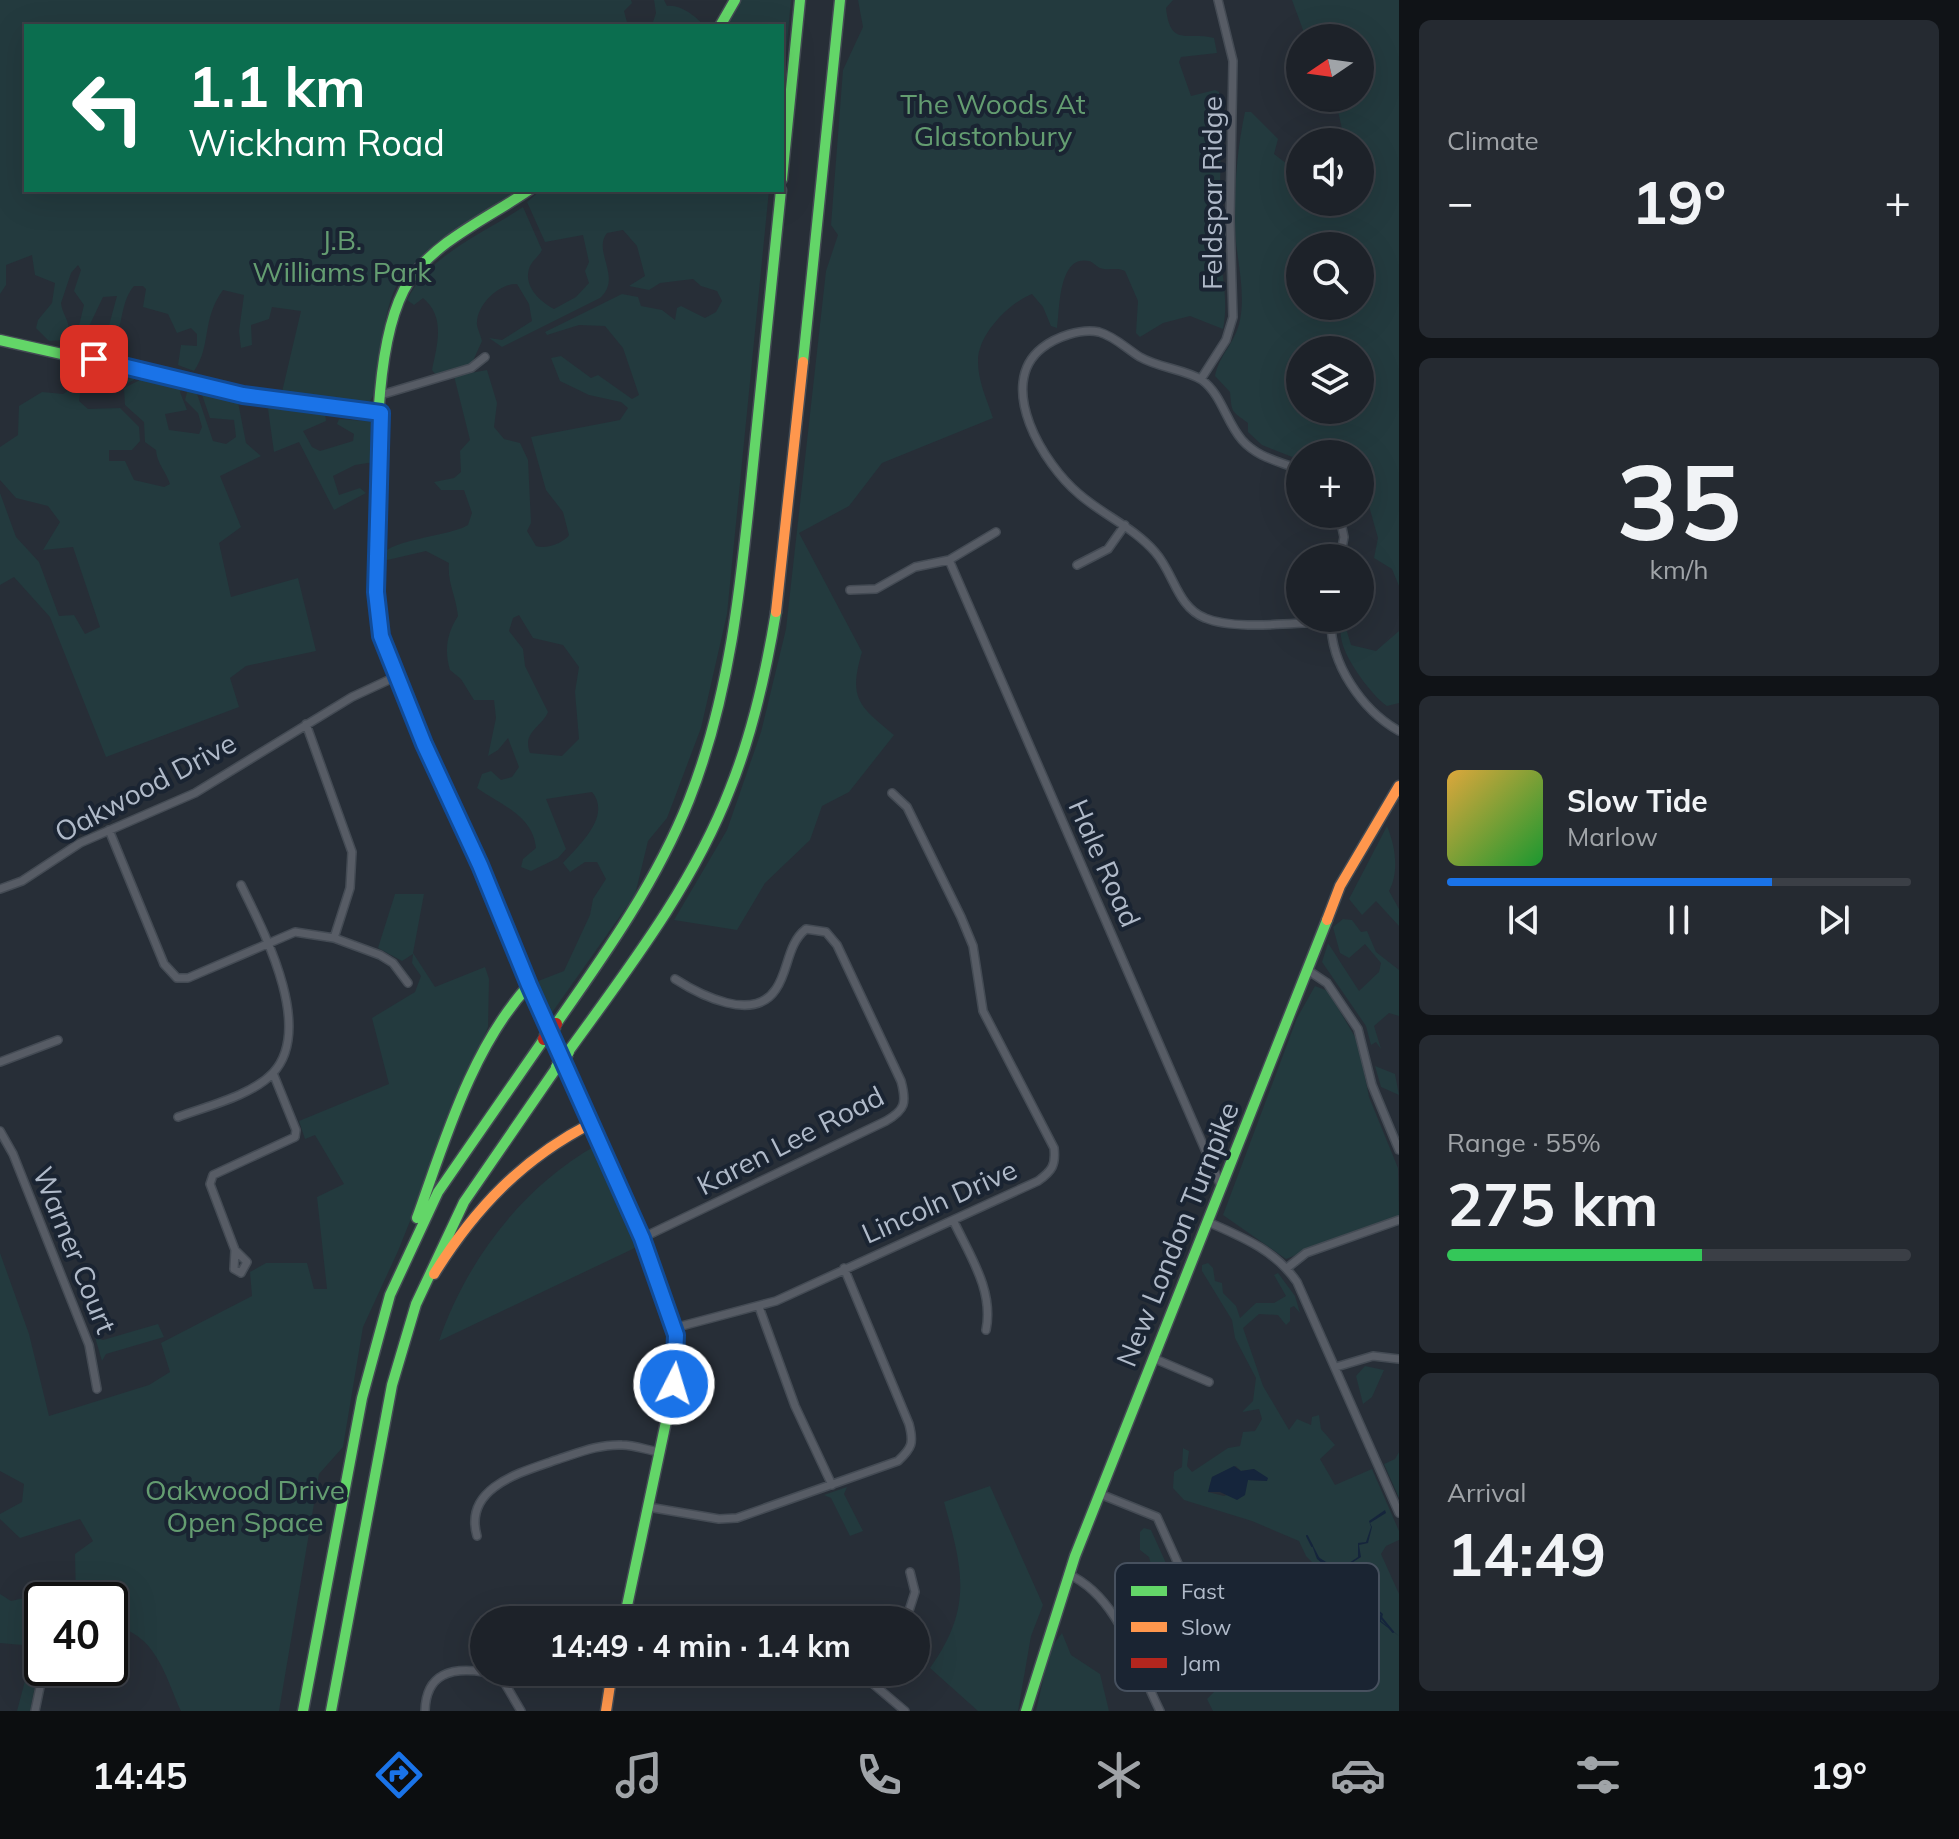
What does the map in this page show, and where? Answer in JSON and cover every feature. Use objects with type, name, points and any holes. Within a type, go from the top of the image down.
[{"type":"main road","points":[[721,24],[735,0]]},
{"type":"main road","points":[[784,159],[800,0]]},
{"type":"main road","points":[[331,1711],[392,1385],[416,1304],[464,1202],[655,932],[690,873],[733,783],[759,701],[781,583],[840,0]]},
{"type":"main road","points":[[526,192],[431,257],[409,281],[390,332],[381,413],[376,604],[381,636],[395,677],[642,1238],[674,1328],[677,1365],[627,1606]]},
{"type":"main road","points":[[405,1258],[450,1172],[616,939],[655,874],[693,790],[720,705],[739,599],[781,192]]},
{"type":"main road","points":[[0,340],[243,395],[381,413]]},
{"type":"main road","name":"New London Turnpike","points":[[1026,1711],[1068,1574],[1208,1222],[1220,1184],[1309,971],[1340,886],[1399,786]]},
{"type":"main road","points":[[303,1711],[365,1382],[380,1324],[421,1206],[488,1045],[513,1000],[529,985]]},
{"type":"main road","points":[[416,1304],[454,1244],[503,1181],[540,1152],[592,1123]]},
{"type":"main road","points":[[606,1711],[610,1686]]},
{"type":"street","name":"Feldspar Ridge","points":[[1201,379],[1226,340],[1233,317],[1230,220],[1233,61],[1218,0]]},
{"type":"street","points":[[1286,465],[1260,456],[1241,439],[1215,394],[1201,379],[1141,358],[1099,332],[1064,336],[1043,347],[1030,359],[1022,379],[1023,400],[1056,472],[1080,495],[1125,525],[1158,554],[1187,607],[1204,618],[1226,623],[1286,621]]},
{"type":"street","points":[[384,394],[471,368],[485,357]]},
{"type":"street","points":[[1077,565],[1108,549],[1125,525]]},
{"type":"street","points":[[850,590],[876,589],[915,567],[949,560],[996,532]]},
{"type":"street","name":"Hale Road","points":[[949,560],[1220,1184]]},
{"type":"street","points":[[1333,632],[1339,661],[1360,699],[1384,722],[1399,731]]},
{"type":"street","name":"Oakwood Drive","points":[[0,889],[109,830],[195,793],[306,724],[395,677]]},
{"type":"street","points":[[306,724],[352,852],[350,888],[334,938]]},
{"type":"street","name":"Lincoln Drive","points":[[674,1328],[759,1307],[954,1222],[1038,1181],[1051,1171],[1055,1161],[1054,1148],[983,1011],[973,946],[961,917],[907,807],[892,793]]},
{"type":"street","points":[[109,830],[164,964],[177,978],[188,978],[295,932],[334,938],[393,963],[408,983]]},
{"type":"street","points":[[178,1117],[249,1088],[273,1073],[287,1050],[289,1034],[284,996],[269,942],[241,885]]},
{"type":"street","name":"Karen Lee Road","points":[[642,1238],[886,1121],[902,1112],[906,1103],[901,1081],[837,945],[826,932],[806,929],[797,936],[777,989],[767,1000],[751,1005],[726,1003],[675,979]]},
{"type":"street","points":[[1309,971],[1327,983],[1358,1029],[1372,1085],[1399,1150]]},
{"type":"street","points":[[0,1062],[58,1040]]},
{"type":"street","points":[[235,1250],[210,1184],[213,1175],[295,1137],[296,1130],[273,1073]]},
{"type":"street","name":"Warner Court","points":[[0,1131],[13,1154],[89,1345],[97,1389]]},
{"type":"street","points":[[1287,1268],[1306,1253],[1399,1220]]},
{"type":"street","points":[[954,1222],[984,1288],[988,1304],[986,1330]]},
{"type":"street","points":[[1208,1222],[1260,1246],[1287,1268],[1307,1299],[1399,1513]]},
{"type":"street","points":[[648,1507],[719,1519],[737,1518],[898,1461],[910,1451],[913,1441],[844,1268]]},
{"type":"street","points":[[759,1307],[795,1406],[832,1485]]},
{"type":"street","points":[[1336,1367],[1373,1356],[1399,1359]]},
{"type":"street","points":[[1153,1358],[1209,1382]]},
{"type":"street","points":[[477,1536],[474,1516],[481,1501],[513,1475],[596,1447],[623,1445],[659,1452]]},
{"type":"street","points":[[1100,1494],[1157,1517],[1178,1563]]},
{"type":"street","points":[[910,1572],[915,1592],[910,1606]]},
{"type":"street","points":[[1068,1574],[1092,1586],[1107,1602],[1115,1618]]},
{"type":"street","points":[[425,1711],[427,1694],[435,1680],[446,1672],[470,1670]]},
{"type":"street","points":[[35,1711],[40,1686]]},
{"type":"street","points":[[506,1686],[521,1711]]},
{"type":"street","points":[[877,1686],[905,1711]]},
{"type":"street","points":[[1150,1691],[1160,1711]]},
{"type":"green space","name":"J.B. Williams Park","points":[[0,0],[631,0],[632,3],[624,11],[627,24],[24,24],[24,192],[518,192],[447,239],[402,277],[388,310],[377,387],[368,404],[327,402],[282,392],[301,311],[272,307],[269,319],[251,325],[252,345],[241,348],[239,331],[244,295],[223,290],[212,312],[203,352],[194,371],[178,365],[181,345],[197,346],[197,334],[191,328],[177,333],[168,314],[143,307],[146,289],[143,286],[134,286],[129,293],[116,339],[107,355],[104,344],[117,296],[103,297],[83,339],[75,342],[84,305],[74,291],[81,270],[78,265],[71,273],[61,303],[69,326],[64,340],[49,341],[36,328],[38,320],[52,303],[55,283],[35,275],[32,255],[6,265],[6,285],[0,294]]},
{"type":"green space","points":[[654,0],[664,0],[667,6],[683,9],[702,24],[652,24],[656,13]]},
{"type":"green space","points":[[739,0],[791,0],[784,75],[784,24],[726,24]]},
{"type":"green space","name":"The Woods At Glastonbury","points":[[858,0],[1173,0],[1166,8],[1172,29],[1182,35],[1214,38],[1217,53],[1181,57],[1179,62],[1191,96],[1215,90],[1219,92],[1219,242],[1225,304],[1223,329],[1190,316],[1163,323],[1140,337],[1136,333],[1138,301],[1125,271],[1079,261],[1071,267],[1062,287],[1057,328],[1051,326],[1043,307],[1032,294],[1005,312],[983,341],[978,369],[993,418],[882,463],[849,506],[799,533],[862,652],[856,681],[860,700],[872,716],[894,735],[849,792],[822,806],[810,840],[765,883],[737,930],[674,920],[727,830],[761,732],[786,629],[826,271],[838,235],[831,225],[843,70],[863,27]]},
{"type":"green space","points":[[1292,0],[1399,0],[1399,586],[1392,569],[1374,558],[1378,538],[1374,524],[1374,440],[1286,440],[1286,454],[1262,445],[1248,432],[1248,423],[1233,411],[1230,392],[1215,376],[1238,328],[1242,309],[1235,199],[1245,112],[1251,112],[1278,139],[1274,154],[1286,163],[1286,216],[1374,216],[1374,128],[1342,128],[1338,112],[1374,112],[1374,24],[1301,24]]},
{"type":"green space","points":[[539,192],[769,192],[727,614],[701,728],[667,818],[648,841],[635,895],[551,1014],[533,983],[564,971],[590,915],[593,899],[606,879],[597,862],[585,862],[570,872],[563,863],[591,830],[598,811],[597,801],[592,792],[546,799],[566,849],[558,858],[531,871],[521,867],[523,859],[536,848],[529,827],[514,812],[477,788],[482,774],[491,771],[501,780],[512,777],[519,767],[508,738],[488,756],[496,718],[494,700],[474,700],[461,679],[450,670],[448,642],[458,616],[449,563],[426,551],[383,561],[382,556],[387,550],[407,542],[468,525],[472,513],[464,490],[441,490],[434,482],[454,478],[461,472],[460,451],[470,440],[454,376],[487,370],[497,403],[494,427],[504,439],[520,443],[528,460],[531,523],[527,531],[536,546],[550,546],[569,535],[563,512],[546,490],[531,437],[620,420],[628,408],[621,402],[589,395],[560,381],[551,358],[561,356],[591,378],[598,375],[632,399],[639,395],[623,348],[605,326],[579,325],[547,335],[545,332],[622,294],[638,297],[641,306],[662,310],[675,320],[677,308],[681,306],[705,318],[716,312],[722,301],[717,291],[701,286],[693,279],[660,283],[649,290],[629,286],[645,276],[637,246],[623,230],[607,233],[603,248],[609,282],[600,298],[502,347],[489,338],[502,340],[532,321],[529,304],[517,284],[504,287],[486,301],[478,315],[482,341],[472,363],[436,375],[432,370],[438,332],[435,314],[423,298],[414,305],[407,300],[417,284],[443,258],[523,207],[542,250],[531,264],[528,280],[538,297],[554,309],[576,297],[589,283],[585,271],[589,262],[583,235],[545,242],[527,202]],"holes":[[[519,615],[533,638],[563,645],[579,667],[575,692],[579,739],[562,756],[530,753],[530,735],[548,712],[525,666],[523,649],[509,631],[513,618]]]},
{"type":"green space","points":[[73,358],[137,372],[134,380],[112,390],[99,382],[82,380],[79,401],[88,409],[120,408],[139,427],[140,441],[132,450],[109,450],[109,461],[125,461],[134,480],[164,487],[170,484],[156,450],[145,442],[144,422],[125,405],[124,388],[150,375],[185,382],[180,392],[187,410],[165,414],[169,430],[199,434],[202,427],[198,413],[185,400],[189,384],[194,385],[213,441],[226,444],[236,437],[234,420],[210,418],[199,386],[237,397],[246,443],[261,456],[220,476],[241,527],[219,543],[231,597],[298,578],[316,651],[246,666],[230,678],[239,707],[106,757],[50,617],[14,577],[0,585],[0,493],[16,537],[39,562],[59,616],[74,615],[85,634],[100,627],[73,547],[43,550],[60,522],[48,506],[16,498],[0,480],[0,447],[18,435],[19,406],[42,392],[63,394],[71,389]]},
{"type":"green space","points":[[270,403],[325,413],[326,421],[303,431],[312,447],[320,451],[353,441],[354,434],[337,424],[339,419],[377,422],[374,462],[355,465],[333,476],[339,495],[360,488],[366,493],[334,510],[299,442],[274,452],[268,409]]},
{"type":"green space","points":[[1399,631],[1399,703],[1387,706],[1374,694],[1360,677],[1342,642],[1340,632],[1347,632],[1351,645],[1376,651]]},
{"type":"green space","points":[[1387,826],[1395,860],[1389,891],[1399,909],[1399,926],[1376,901],[1362,915],[1349,899]]},
{"type":"green space","name":"Oakwood Drive Open Space","points":[[395,894],[424,894],[413,953],[435,987],[485,967],[489,979],[488,1027],[398,1251],[363,1327],[343,1447],[319,1474],[279,1711],[181,1711],[156,1657],[138,1636],[128,1631],[128,1582],[76,1582],[75,1554],[93,1541],[80,1519],[20,1538],[0,1519],[0,1514],[22,1502],[24,1484],[0,1471],[0,1253],[29,1334],[49,1416],[149,1385],[170,1372],[161,1343],[252,1296],[250,1272],[266,1263],[307,1263],[314,1289],[327,1289],[317,1197],[344,1184],[315,1135],[305,1139],[299,1121],[389,1084],[372,1018],[415,992],[421,976],[412,963],[413,954],[402,961],[378,948]]},
{"type":"green space","points":[[1343,919],[1352,920],[1361,932],[1367,931],[1376,952],[1399,970],[1399,1016],[1389,1013],[1374,1026],[1381,1049],[1376,1042],[1371,1045],[1366,1026],[1322,962],[1328,943],[1359,991],[1379,972],[1381,963],[1365,944],[1349,958],[1340,953],[1333,927]]},
{"type":"green space","points":[[1315,986],[1328,991],[1358,1042],[1369,1097],[1398,1168],[1399,1216],[1286,1259],[1223,1215],[1297,1018]]},
{"type":"green space","points":[[1375,1066],[1395,1074],[1399,1095],[1381,1087]]},
{"type":"green space","points":[[595,1146],[639,1246],[439,1341],[464,1283],[499,1230],[543,1183]]},
{"type":"green space","points":[[1208,1263],[1213,1268],[1215,1281],[1222,1283],[1223,1293],[1236,1306],[1240,1318],[1256,1303],[1274,1303],[1286,1296],[1274,1275],[1278,1273],[1295,1296],[1300,1313],[1294,1306],[1290,1308],[1290,1321],[1286,1325],[1278,1315],[1259,1314],[1243,1328],[1263,1386],[1289,1430],[1297,1419],[1311,1425],[1312,1417],[1319,1415],[1321,1429],[1335,1445],[1320,1459],[1335,1485],[1372,1469],[1399,1531],[1399,1540],[1386,1546],[1381,1554],[1399,1594],[1399,1711],[1213,1711],[1207,1699],[1215,1691],[1379,1691],[1379,1563],[1313,1563],[1299,1541],[1252,1521],[1184,1500],[1173,1488],[1174,1472],[1182,1467],[1183,1448],[1189,1451],[1187,1466],[1192,1472],[1228,1448],[1240,1446],[1243,1432],[1255,1431],[1262,1419],[1259,1409],[1242,1412],[1253,1401],[1256,1378],[1235,1338],[1232,1320],[1202,1271],[1202,1265]],"holes":[[[1236,1466],[1241,1471],[1254,1469],[1267,1481],[1248,1480],[1244,1490],[1224,1496],[1208,1492],[1212,1477]]]},
{"type":"green space","points":[[158,1324],[164,1337],[106,1354],[102,1361],[95,1337],[103,1340]]},
{"type":"green space","points":[[1365,1366],[1384,1370],[1372,1397],[1363,1404],[1356,1376]]},
{"type":"green space","points":[[1399,1452],[1399,1498],[1384,1464],[1395,1459]]},
{"type":"green space","points":[[990,1486],[1043,1605],[1031,1636],[1018,1711],[978,1711],[930,1668],[953,1626],[960,1588],[956,1548],[944,1502]]},
{"type":"green space","points":[[847,1487],[844,1494],[863,1531],[850,1536],[831,1498],[824,1495]]},
{"type":"green space","points":[[1144,1528],[1151,1530],[1166,1563],[1150,1563],[1149,1557],[1140,1550],[1140,1532]]},
{"type":"green space","points":[[0,1594],[11,1601],[24,1598],[24,1647],[0,1643]]},
{"type":"green space","points":[[1062,1633],[1071,1655],[1100,1674],[1109,1711],[1036,1711],[1050,1649]]},
{"type":"green space","points":[[24,1685],[35,1686],[30,1711],[17,1711]]},
{"type":"water","points":[[1234,1466],[1241,1471],[1254,1469],[1268,1478],[1267,1481],[1248,1480],[1245,1495],[1237,1500],[1220,1492],[1208,1492],[1212,1477]]},
{"type":"water","points":[[1385,1510],[1386,1513],[1370,1523],[1372,1527],[1368,1543],[1359,1545],[1361,1557],[1349,1563],[1358,1557],[1358,1543],[1366,1542],[1371,1527],[1369,1521]]},
{"type":"water","points":[[1310,1540],[1325,1563],[1317,1559]]},
{"type":"waterway","points":[[1307,1536],[1312,1546]]},
{"type":"waterway","points":[[1318,1558],[1326,1563]]},
{"type":"waterway","points":[[1379,1615],[1393,1632]]},
{"type":"traffic: fast","points":[[721,24],[735,0]]},
{"type":"traffic: fast","points":[[784,159],[800,0]]},
{"type":"traffic: fast","points":[[803,362],[840,0]]},
{"type":"traffic: fast","points":[[416,726],[384,650],[376,604],[377,446],[382,372],[388,338],[397,307],[409,281],[420,267],[448,242],[526,192]]},
{"type":"traffic: fast","points":[[556,1024],[612,943],[662,859],[689,800],[715,721],[732,639],[743,557],[781,192]]},
{"type":"traffic: fast","points":[[0,340],[243,395],[381,413]]},
{"type":"traffic: fast","points":[[568,1052],[658,925],[715,824],[752,724],[776,612]]},
{"type":"traffic: fast","points":[[1026,1711],[1075,1556],[1327,920]]},
{"type":"traffic: fast","points":[[417,1218],[476,1065],[491,1037],[529,985]]},
{"type":"traffic: fast","points":[[303,1711],[362,1398],[390,1295],[438,1192],[544,1039]]},
{"type":"traffic: fast","points":[[557,1067],[568,1052]]},
{"type":"traffic: fast","points":[[331,1711],[392,1385],[416,1304],[464,1202],[557,1067]]},
{"type":"traffic: fast","points":[[612,1170],[642,1238],[676,1335],[674,1384],[627,1606]]},
{"type":"traffic: slow","points":[[776,612],[803,362]]},
{"type":"traffic: slow","points":[[416,726],[612,1170]]},
{"type":"traffic: slow","points":[[1327,920],[1340,886],[1399,786]]},
{"type":"traffic: slow","points":[[434,1274],[466,1227],[502,1187],[544,1152],[592,1123]]},
{"type":"traffic: slow","points":[[606,1711],[610,1686]]},
{"type":"traffic: jam","points":[[544,1039],[556,1024]]},
{"type":"route","points":[[94,359],[243,395],[349,412],[381,413],[376,604],[381,636],[424,744],[462,824],[529,985],[642,1238],[676,1335],[678,1354],[674,1384]]}]
